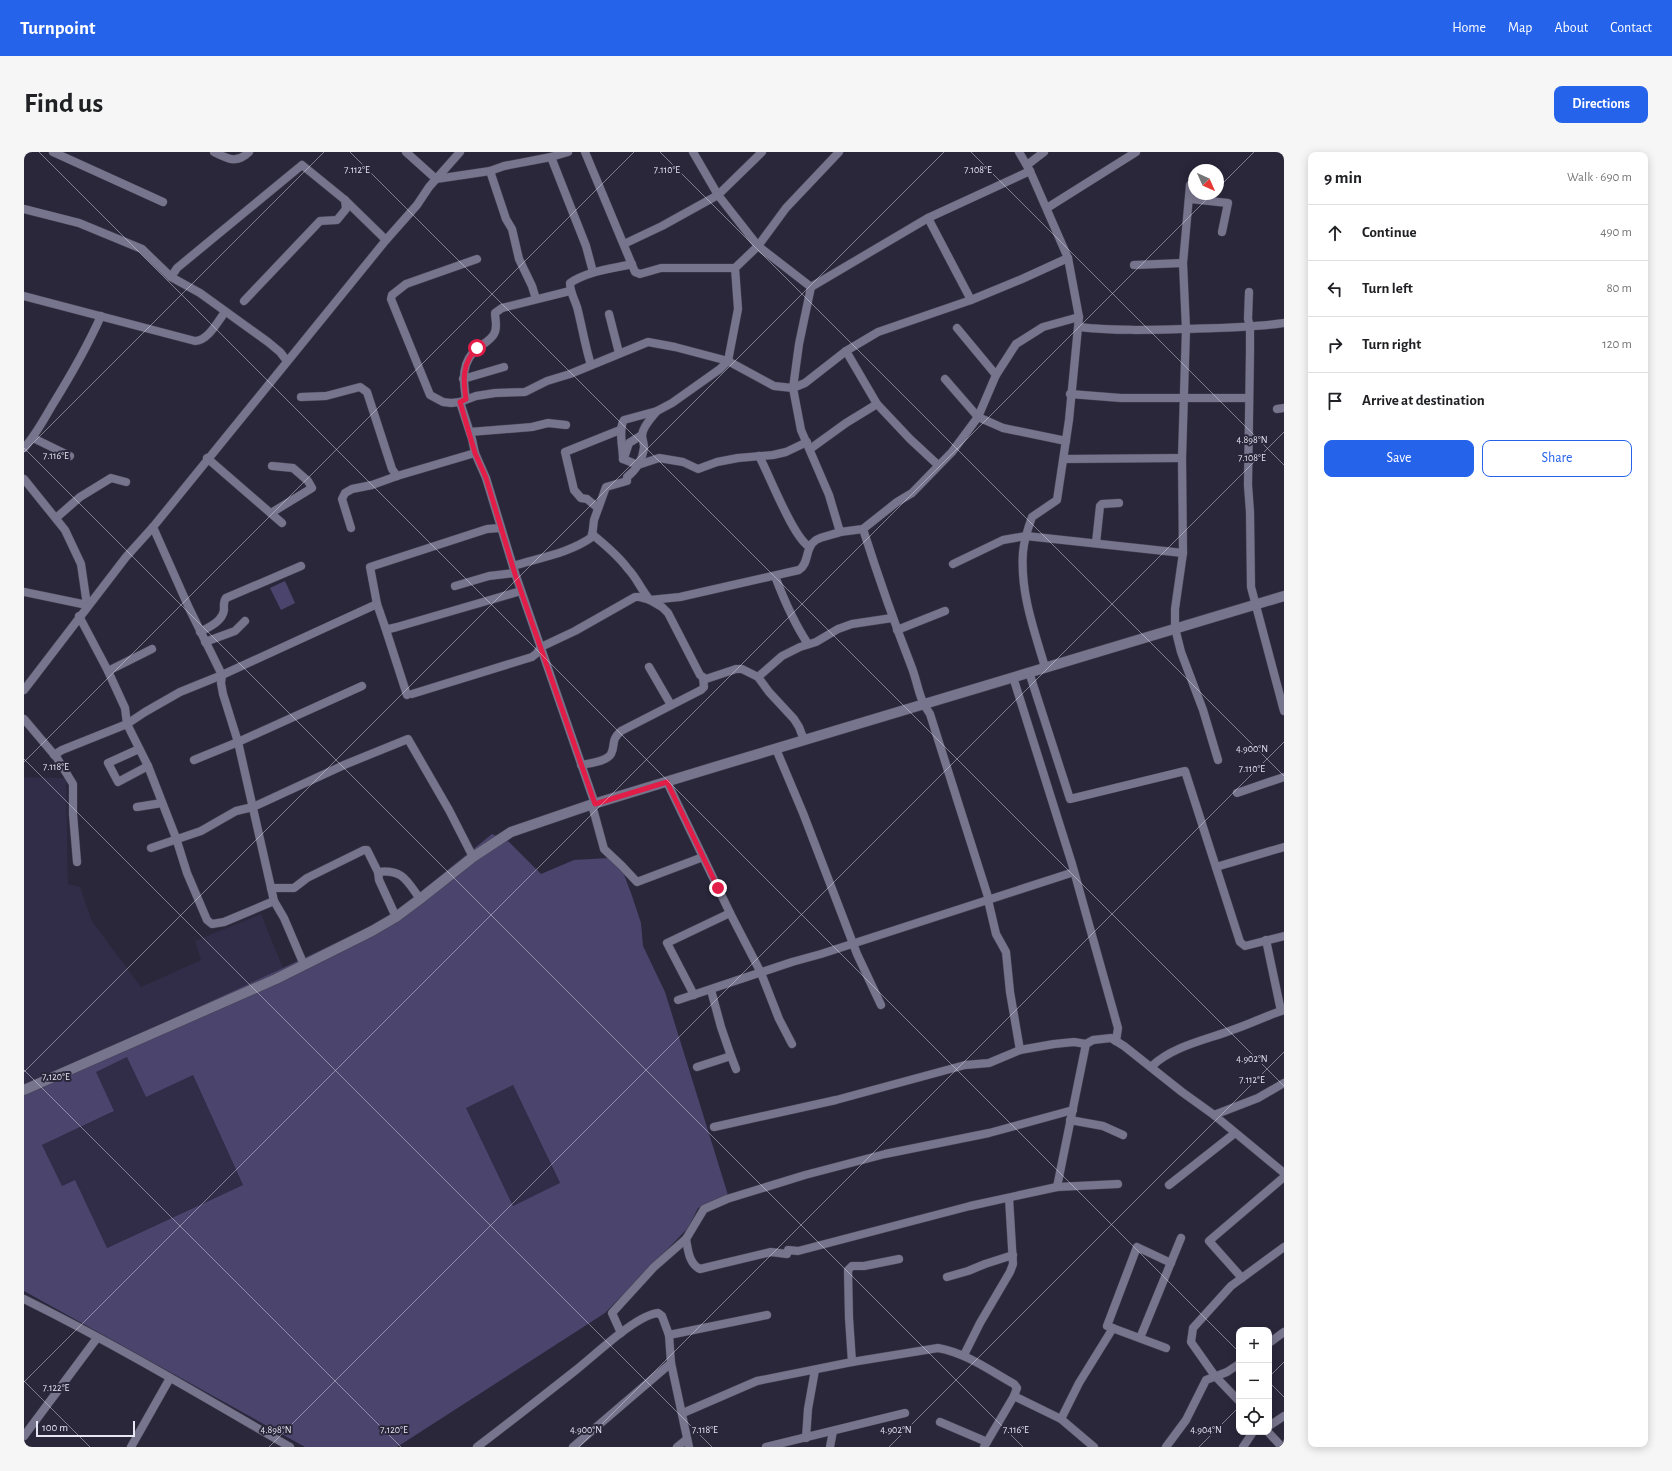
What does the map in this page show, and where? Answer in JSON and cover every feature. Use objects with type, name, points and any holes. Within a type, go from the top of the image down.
[{"type":"street","points":[[53,152],[163,202]]},
{"type":"street","points":[[214,152],[227,158],[237,160],[243,158],[249,152]]},
{"type":"street","points":[[406,152],[436,180]]},
{"type":"street","points":[[24,690],[79,616],[126,557],[153,527],[207,458],[345,292],[386,240],[417,205],[429,187],[460,152]]},
{"type":"street","points":[[436,180],[490,171],[504,166],[551,157],[568,152]]},
{"type":"street","points":[[585,152],[635,272],[640,274],[661,268],[735,268],[758,246],[786,208],[839,152]]},
{"type":"street","points":[[692,152],[718,195],[758,246],[811,286]]},
{"type":"street","points":[[624,244],[662,226],[718,195],[762,152]]},
{"type":"street","points":[[1019,152],[1029,168],[1068,258],[1079,317],[1064,458],[1057,500],[1032,517],[1026,536],[1023,553],[1026,594],[1030,618],[1044,667]]},
{"type":"street","points":[[840,532],[829,495],[801,430],[793,388],[799,344],[811,286],[928,218],[1029,168],[1044,152]]},
{"type":"street","points":[[1046,208],[1136,152]]},
{"type":"street","points":[[551,157],[586,246],[593,272]]},
{"type":"street","points":[[172,277],[177,268],[302,165],[345,200],[386,240]]},
{"type":"street","points":[[490,171],[506,219],[512,229],[519,258],[532,286],[536,299]]},
{"type":"street","points":[[244,301],[320,221],[337,220],[346,209],[345,200]]},
{"type":"street","points":[[1190,200],[1183,263],[1186,329],[1182,458],[1183,553],[1175,609],[1175,628],[1181,652],[1203,710],[1218,760]]},
{"type":"street","points":[[1200,200],[1228,203],[1222,232]]},
{"type":"street","points":[[24,209],[79,223],[142,249],[172,277],[200,293],[280,352],[287,361]]},
{"type":"street","points":[[928,218],[971,300]]},
{"type":"street","points":[[477,259],[406,284],[392,295],[391,299],[430,394],[443,402],[451,404],[494,394],[525,392],[547,381],[570,374],[641,344],[655,342],[728,361],[774,386],[793,388],[805,384],[846,351],[878,332],[971,300],[1068,258]]},
{"type":"street","points":[[1134,265],[1183,263]]},
{"type":"street","points":[[591,364],[575,301],[570,291],[570,284],[593,272],[604,271],[632,264]]},
{"type":"street","points":[[623,459],[620,430],[624,420],[657,411],[686,394],[720,369],[728,361],[738,309],[735,268]]},
{"type":"street","points":[[570,291],[536,299],[527,303],[502,308],[495,313],[495,334],[471,354],[466,362],[463,379],[463,401],[470,432],[475,453],[486,478],[500,528],[594,804],[604,849],[637,882],[703,857]]},
{"type":"street","points":[[1249,292],[1248,485],[1250,512],[1251,587],[1284,711]]},
{"type":"street","points":[[24,296],[199,341],[205,337],[225,312]]},
{"type":"street","points":[[609,314],[619,354]]},
{"type":"street","points":[[24,448],[33,438],[86,349],[101,316]]},
{"type":"street","points":[[650,600],[680,597],[775,576],[802,568],[806,563],[810,547],[816,540],[840,532],[864,529],[897,502],[912,493],[952,452],[978,417],[996,375],[1016,344],[1043,327],[1079,317]]},
{"type":"street","points":[[1079,327],[1116,330],[1186,329],[1284,324]]},
{"type":"street","points":[[957,328],[996,375]]},
{"type":"street","points":[[846,351],[877,404],[910,439],[938,465]]},
{"type":"street","points":[[463,379],[504,367]]},
{"type":"street","points":[[946,379],[978,417],[1003,428],[1066,441]]},
{"type":"street","points":[[301,397],[326,396],[360,387],[367,392],[392,469],[397,476]]},
{"type":"street","points":[[1070,394],[1121,398],[1248,398]]},
{"type":"street","points":[[623,459],[638,465],[659,458],[683,462],[698,468],[717,462],[786,452],[808,445],[877,404]]},
{"type":"street","points":[[623,459],[629,443],[642,435],[657,411]]},
{"type":"street","points":[[470,432],[532,427],[548,423],[566,425]]},
{"type":"street","points":[[598,508],[587,499],[582,498],[574,490],[565,452],[620,430]]},
{"type":"street","points":[[455,586],[514,570],[585,542],[592,537],[594,520],[606,487],[627,481],[627,477],[638,465],[644,446],[642,435]]},
{"type":"street","points":[[33,438],[70,456]]},
{"type":"street","points":[[351,528],[343,505],[343,496],[352,489],[372,485],[475,453]]},
{"type":"street","points":[[759,456],[773,488],[794,529],[801,541],[810,547]]},
{"type":"street","points":[[207,458],[282,523]]},
{"type":"street","points":[[1064,458],[1182,458]]},
{"type":"street","points":[[271,512],[312,488],[308,481],[293,468],[272,466]]},
{"type":"street","points":[[56,518],[80,498],[111,478],[126,482]]},
{"type":"street","points":[[24,479],[65,530],[81,564],[88,605]]},
{"type":"street","points":[[1096,543],[1100,506],[1119,503]]},
{"type":"street","points":[[153,527],[200,632],[222,675],[221,683],[223,694],[238,742],[274,901],[304,965]]},
{"type":"street","points":[[500,528],[487,528],[370,567],[377,604],[410,695],[532,657],[541,647],[575,631],[629,599],[639,597],[650,600],[662,606],[668,613],[697,671],[703,678],[704,687],[701,690],[621,731],[614,738],[612,751],[609,756],[598,761],[581,765]]},
{"type":"street","points":[[864,529],[892,618],[913,671],[923,705],[930,714],[989,900],[996,934],[1006,952],[1010,992],[1020,1050]]},
{"type":"street","points":[[592,534],[612,551],[630,570],[643,592],[650,600]]},
{"type":"street","points":[[953,564],[1003,540],[1026,536],[1183,553]]},
{"type":"street","points":[[200,632],[213,625],[223,615],[224,601],[226,598],[301,566]]},
{"type":"street","points":[[775,576],[786,605],[798,630],[808,644]]},
{"type":"street","points":[[385,627],[397,628],[521,591]]},
{"type":"street","points":[[24,592],[88,605]]},
{"type":"street","points":[[24,1090],[276,979],[372,932],[396,917],[473,857],[511,832],[594,804],[1044,667],[1284,596]]},
{"type":"street","points":[[54,755],[62,750],[127,724],[144,712],[180,692],[222,675],[377,604]]},
{"type":"street","points":[[897,630],[945,611]]},
{"type":"street","points":[[79,616],[108,671],[125,708],[127,724],[148,766],[176,838],[187,873],[210,922],[212,924],[224,922],[274,901]]},
{"type":"street","points":[[758,677],[782,656],[816,642],[838,629],[852,624],[892,618]]},
{"type":"street","points":[[205,642],[218,639],[235,631],[245,621]]},
{"type":"street","points":[[108,671],[152,649]]},
{"type":"street","points":[[649,667],[671,705]]},
{"type":"street","points":[[703,678],[706,679],[736,669],[742,669],[758,677],[769,692],[794,719],[804,740]]},
{"type":"street","points":[[1029,672],[1070,799],[1186,771],[1240,942],[1245,946],[1284,936]]},
{"type":"street","points":[[1014,677],[1074,872],[1118,1028],[1116,1041]]},
{"type":"street","points":[[194,760],[238,742],[362,686]]},
{"type":"street","points":[[24,720],[64,767],[71,779],[74,789],[73,814],[77,862]]},
{"type":"street","points":[[151,848],[176,838],[201,831],[236,811],[252,807],[344,765],[408,739],[449,810],[473,857]]},
{"type":"street","points":[[140,749],[108,763],[118,782],[148,766]]},
{"type":"street","points":[[776,749],[803,813],[856,954],[881,1005]]},
{"type":"street","points":[[1237,793],[1284,777]]},
{"type":"street","points":[[667,782],[730,913],[761,973],[779,1019],[792,1044]]},
{"type":"street","points":[[137,807],[162,803]]},
{"type":"street","points":[[1216,867],[1284,847]]},
{"type":"street","points":[[271,888],[294,888],[307,878],[364,850],[367,850],[378,872],[379,880],[396,917]]},
{"type":"street","points":[[378,872],[389,871],[398,873],[405,878],[420,899]]},
{"type":"street","points":[[678,1000],[1074,872]]},
{"type":"street","points":[[694,995],[667,943],[730,913]]},
{"type":"street","points":[[1152,1066],[1165,1055],[1283,1010],[1266,940]]},
{"type":"street","points":[[711,990],[730,1056],[736,1069]]},
{"type":"street","points":[[714,1127],[836,1100],[965,1065],[989,1063],[1020,1050],[1074,1042],[1086,1044],[1092,1040],[1111,1038],[1152,1066],[1182,1092],[1214,1115],[1284,1174]]},
{"type":"street","points":[[1057,1187],[1086,1044]]},
{"type":"street","points":[[697,1067],[730,1056]]},
{"type":"street","points":[[1214,1115],[1258,1098],[1284,1083]]},
{"type":"street","points":[[621,1333],[612,1313],[654,1267],[686,1239],[704,1209],[727,1200],[885,1154],[989,1133],[1073,1110]]},
{"type":"street","points":[[1070,1120],[1103,1126],[1123,1135]]},
{"type":"street","points":[[1169,1185],[1235,1133]]},
{"type":"street","points":[[1242,1278],[1209,1241],[1284,1177]]},
{"type":"street","points":[[686,1239],[691,1259],[694,1265],[700,1269],[771,1252],[787,1254],[788,1250],[798,1251],[890,1226],[1057,1187],[1118,1184]]},
{"type":"street","points":[[964,1355],[1013,1264],[1009,1198]]},
{"type":"street","points":[[1140,1338],[1181,1238]]},
{"type":"street","points":[[1166,1348],[1107,1326],[1137,1247],[1171,1263]]},
{"type":"street","points":[[1237,1399],[1215,1376],[1191,1342],[1193,1328],[1231,1286],[1284,1247]]},
{"type":"street","points":[[947,1277],[1013,1255]]},
{"type":"street","points":[[852,1362],[848,1270],[852,1266],[864,1266],[899,1259]]},
{"type":"street","points":[[24,1299],[170,1378],[287,1446]]},
{"type":"street","points":[[477,1447],[526,1410],[621,1333],[646,1317],[658,1313],[662,1316],[669,1335],[671,1363],[683,1413],[688,1443],[677,1447]]},
{"type":"street","points":[[669,1335],[767,1315]]},
{"type":"street","points":[[1061,1419],[1079,1383],[1113,1328]]},
{"type":"street","points":[[1272,1341],[1284,1332]]},
{"type":"street","points":[[24,1436],[97,1338]]},
{"type":"street","points":[[683,1413],[757,1380],[938,1348],[952,1350],[964,1355],[1014,1384],[1017,1388],[1014,1396],[986,1444],[940,1422]]},
{"type":"street","points":[[573,1447],[671,1363]]},
{"type":"street","points":[[1166,1447],[1186,1420],[1206,1380],[1227,1372],[1236,1366]]},
{"type":"street","points":[[806,1438],[808,1409],[815,1370]]},
{"type":"street","points":[[131,1447],[170,1378]]},
{"type":"street","points":[[1014,1396],[1061,1419],[1094,1447]]},
{"type":"street","points":[[766,1447],[905,1413]]},
{"type":"street","points":[[1272,1424],[1284,1416]]},
{"type":"street","points":[[830,1447],[833,1431]]},
{"type":"street","points":[[1242,1447],[1251,1435]]},
{"type":"street","points":[[1271,1435],[1282,1447]]},
{"type":"shaded area","points":[[285,581],[295,603],[281,610],[270,588]]},
{"type":"shaded area","points":[[24,777],[66,778],[68,884],[80,887],[92,921],[141,987],[201,960],[195,941],[261,914],[283,968],[24,1087]]},
{"type":"shaded area","points":[[492,834],[509,842],[541,874],[574,860],[609,858],[623,872],[631,893],[641,923],[643,946],[665,992],[728,1195],[698,1208],[688,1228],[605,1313],[397,1447],[305,1447],[24,1291],[24,1087],[283,968],[367,928],[398,910]],"holes":[[[127,1057],[146,1097],[193,1075],[243,1185],[107,1248],[75,1180],[62,1186],[42,1145],[114,1111],[96,1072]],[[513,1085],[560,1183],[513,1206],[466,1108]]]},
{"type":"shaded area","points":[[127,1057],[193,1075],[243,1185],[106,1248],[75,1181],[62,1187],[42,1145],[113,1112],[95,1072]]},
{"type":"shaded area","points":[[513,1085],[560,1184],[513,1206],[466,1108]]},
{"type":"route","points":[[477,348],[466,362],[463,379],[466,399],[460,402],[475,453],[486,478],[515,574],[595,804],[667,782],[718,888]]}]
